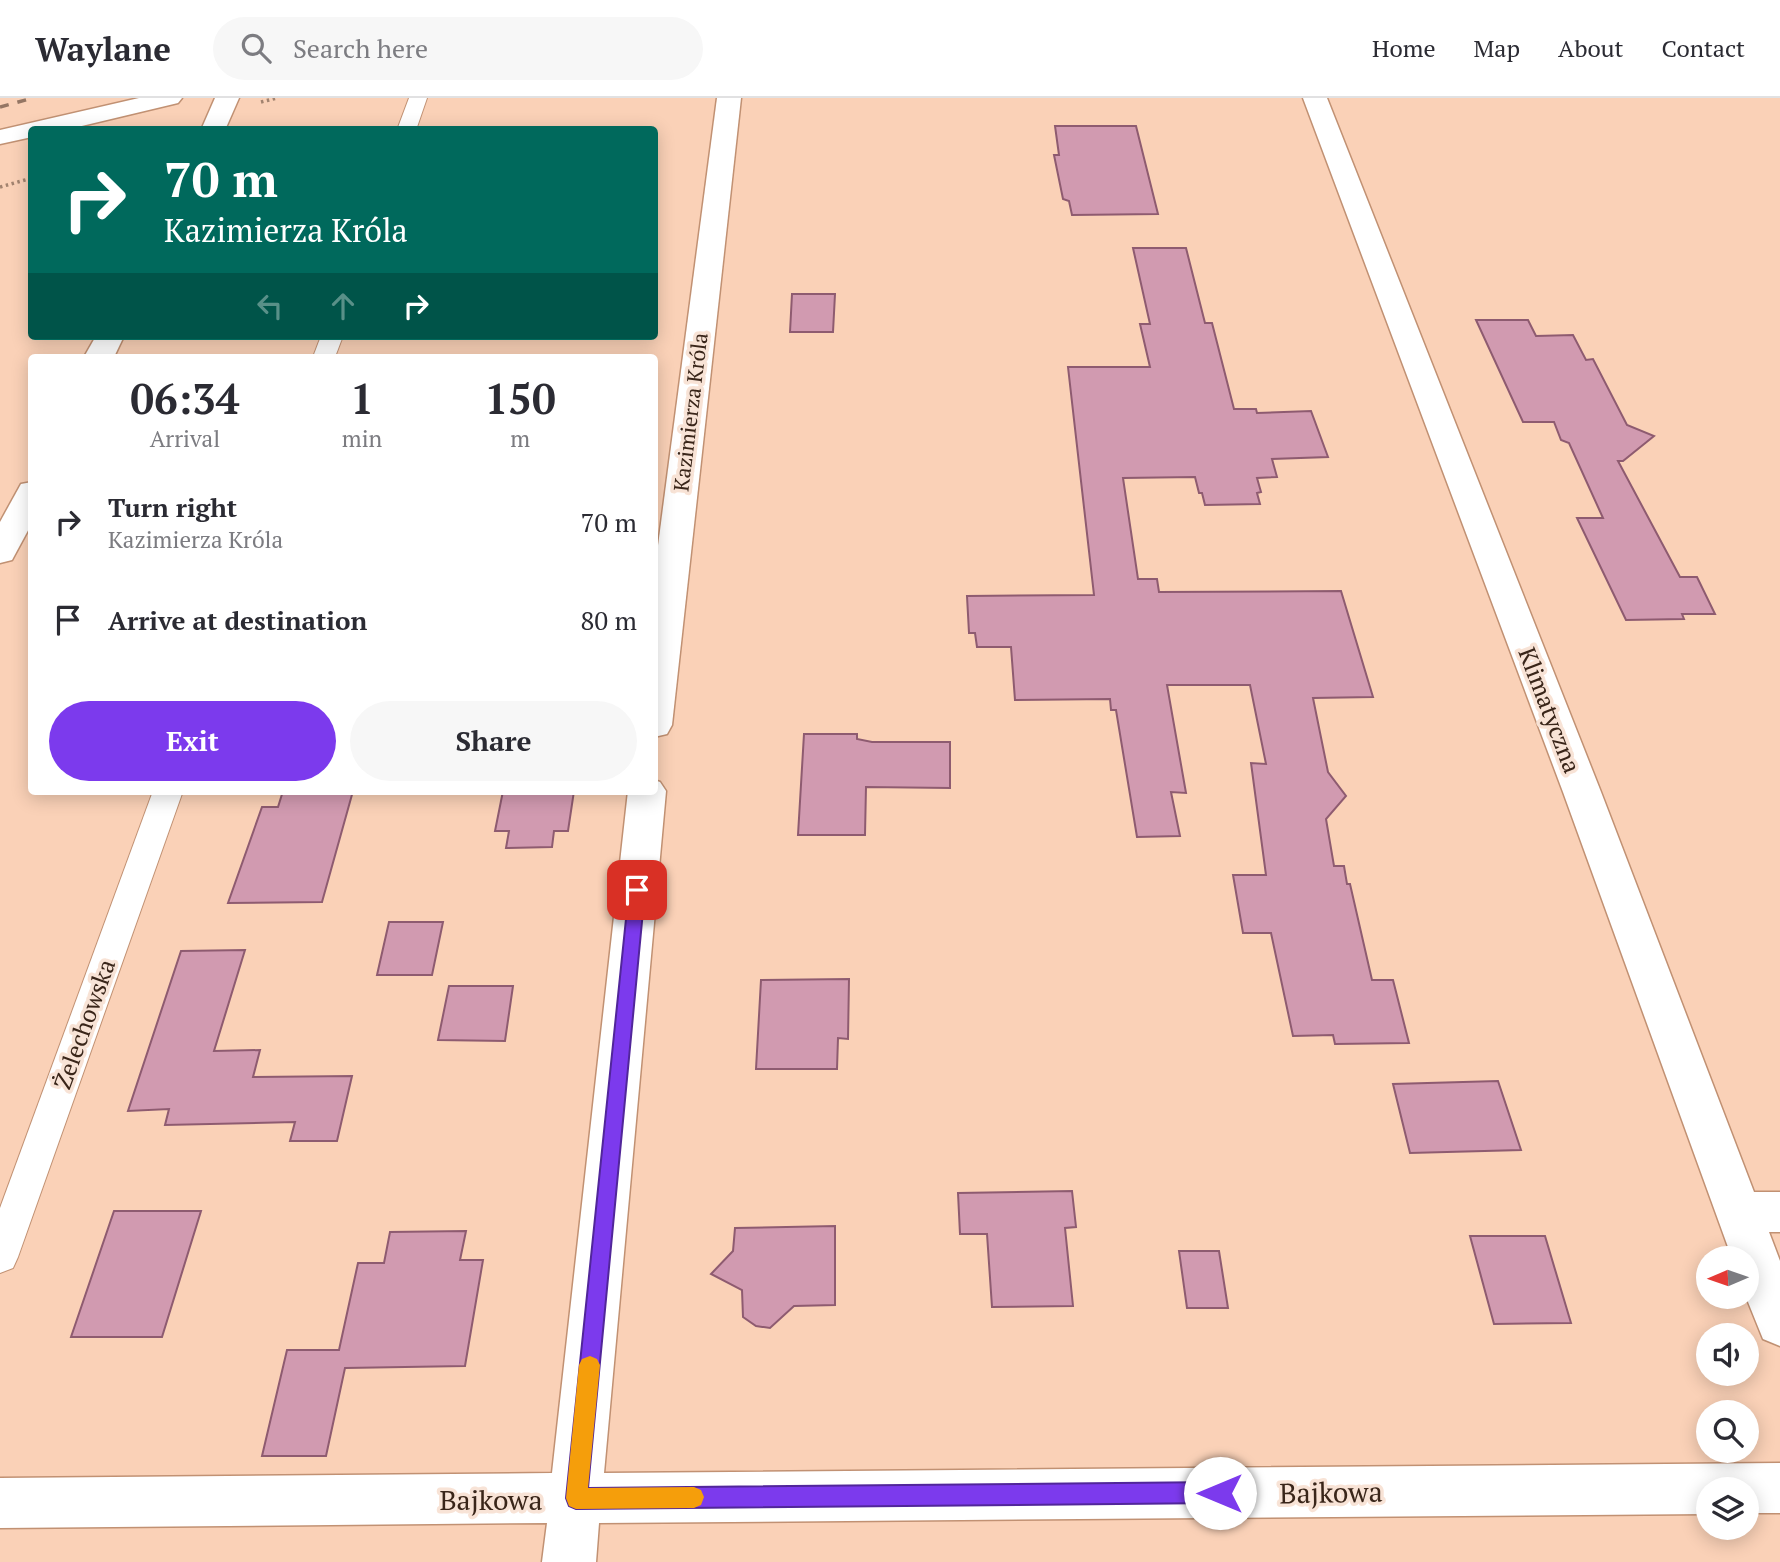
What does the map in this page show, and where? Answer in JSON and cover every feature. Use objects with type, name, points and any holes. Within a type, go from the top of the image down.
[{"type":"street","points":[[43,126],[113,113],[170,98]]},
{"type":"street","points":[[215,126],[227,98]]},
{"type":"street","name":"Kazimierza Króla","points":[[658,691],[729,98]]},
{"type":"street","name":"Klimatyczna","points":[[1315,98],[1577,779],[1759,1212],[1780,1324]]},
{"type":"street","points":[[81,126],[113,113]]},
{"type":"street","points":[[0,137],[28,130]]},
{"type":"street","points":[[0,150],[28,142]]},
{"type":"street","points":[[0,553],[28,499]]},
{"type":"street","points":[[569,1562],[647,795]]},
{"type":"street","name":"Bajkowa","points":[[0,1503],[1780,1488]]},
{"type":"lane","points":[[408,126],[418,98]]},
{"type":"lane","name":"Żelechowska","points":[[0,1257],[167,795]]},
{"type":"path","points":[[0,187],[28,179]]},
{"type":"building","points":[[1055,126],[1136,126],[1158,214],[1072,215],[1069,201],[1063,199],[1054,155],[1059,155]]},
{"type":"building","points":[[1133,248],[1186,248],[1205,323],[1212,323],[1234,409],[1256,409],[1257,413],[1311,411],[1328,457],[1272,459],[1277,477],[1257,478],[1261,492],[1257,493],[1260,504],[1205,505],[1195,477],[1123,478],[1138,579],[1157,579],[1159,592],[1341,591],[1373,697],[1313,698],[1328,772],[1346,796],[1326,819],[1334,866],[1344,866],[1347,884],[1350,884],[1372,980],[1393,980],[1409,1043],[1335,1044],[1333,1035],[1293,1036],[1271,933],[1243,933],[1233,875],[1266,875],[1251,763],[1266,764],[1250,685],[1167,685],[1186,793],[1171,792],[1180,836],[1137,837],[1116,710],[1111,710],[1110,699],[1015,700],[1011,647],[977,647],[975,633],[969,633],[967,596],[1094,595],[1068,367],[1150,367],[1140,324],[1150,324]]},
{"type":"building","points":[[792,294],[835,294],[833,332],[790,332]]},
{"type":"building","points":[[1476,320],[1528,320],[1536,336],[1573,335],[1586,360],[1593,359],[1627,425],[1654,436],[1623,461],[1618,461],[1680,577],[1697,577],[1715,614],[1682,614],[1684,619],[1626,620],[1577,518],[1603,518],[1569,443],[1561,440],[1554,422],[1523,422]]},
{"type":"building","points":[[804,734],[857,734],[857,739],[872,742],[950,742],[950,788],[866,787],[865,835],[798,835]]},
{"type":"building","points":[[282,795],[352,795],[322,902],[228,903],[262,807],[278,807]]},
{"type":"building","points":[[502,795],[573,795],[568,831],[554,831],[552,847],[506,848],[509,831],[495,831]]},
{"type":"building","points":[[389,922],[443,922],[432,975],[377,975]]},
{"type":"building","points":[[245,950],[214,1051],[260,1050],[253,1077],[352,1076],[337,1141],[290,1141],[295,1122],[165,1125],[169,1109],[128,1111],[181,951]]},
{"type":"building","points":[[849,979],[848,1039],[838,1038],[837,1069],[756,1069],[761,980]]},
{"type":"building","points":[[449,986],[513,986],[505,1041],[438,1040]]},
{"type":"building","points":[[1498,1081],[1521,1150],[1410,1153],[1393,1084]]},
{"type":"building","points":[[1072,1191],[1076,1227],[1065,1228],[1073,1306],[992,1307],[987,1234],[960,1234],[958,1193]]},
{"type":"building","points":[[114,1211],[201,1211],[162,1337],[71,1337]]},
{"type":"building","points":[[835,1226],[835,1305],[794,1306],[770,1328],[756,1326],[743,1317],[742,1290],[711,1274],[733,1251],[735,1228]]},
{"type":"building","points":[[466,1231],[460,1260],[483,1260],[465,1366],[345,1368],[326,1456],[262,1456],[287,1350],[339,1350],[358,1263],[384,1263],[390,1232]]},
{"type":"building","points":[[1470,1236],[1545,1236],[1571,1323],[1494,1324]]},
{"type":"building","points":[[1179,1251],[1219,1251],[1228,1308],[1187,1308]]},
{"type":"railway","points":[[0,107],[33,98]]},
{"type":"slow traffic","points":[[590,1365],[576,1498],[694,1497]]},
{"type":"route","points":[[637,890],[576,1498],[1220,1493]]}]
